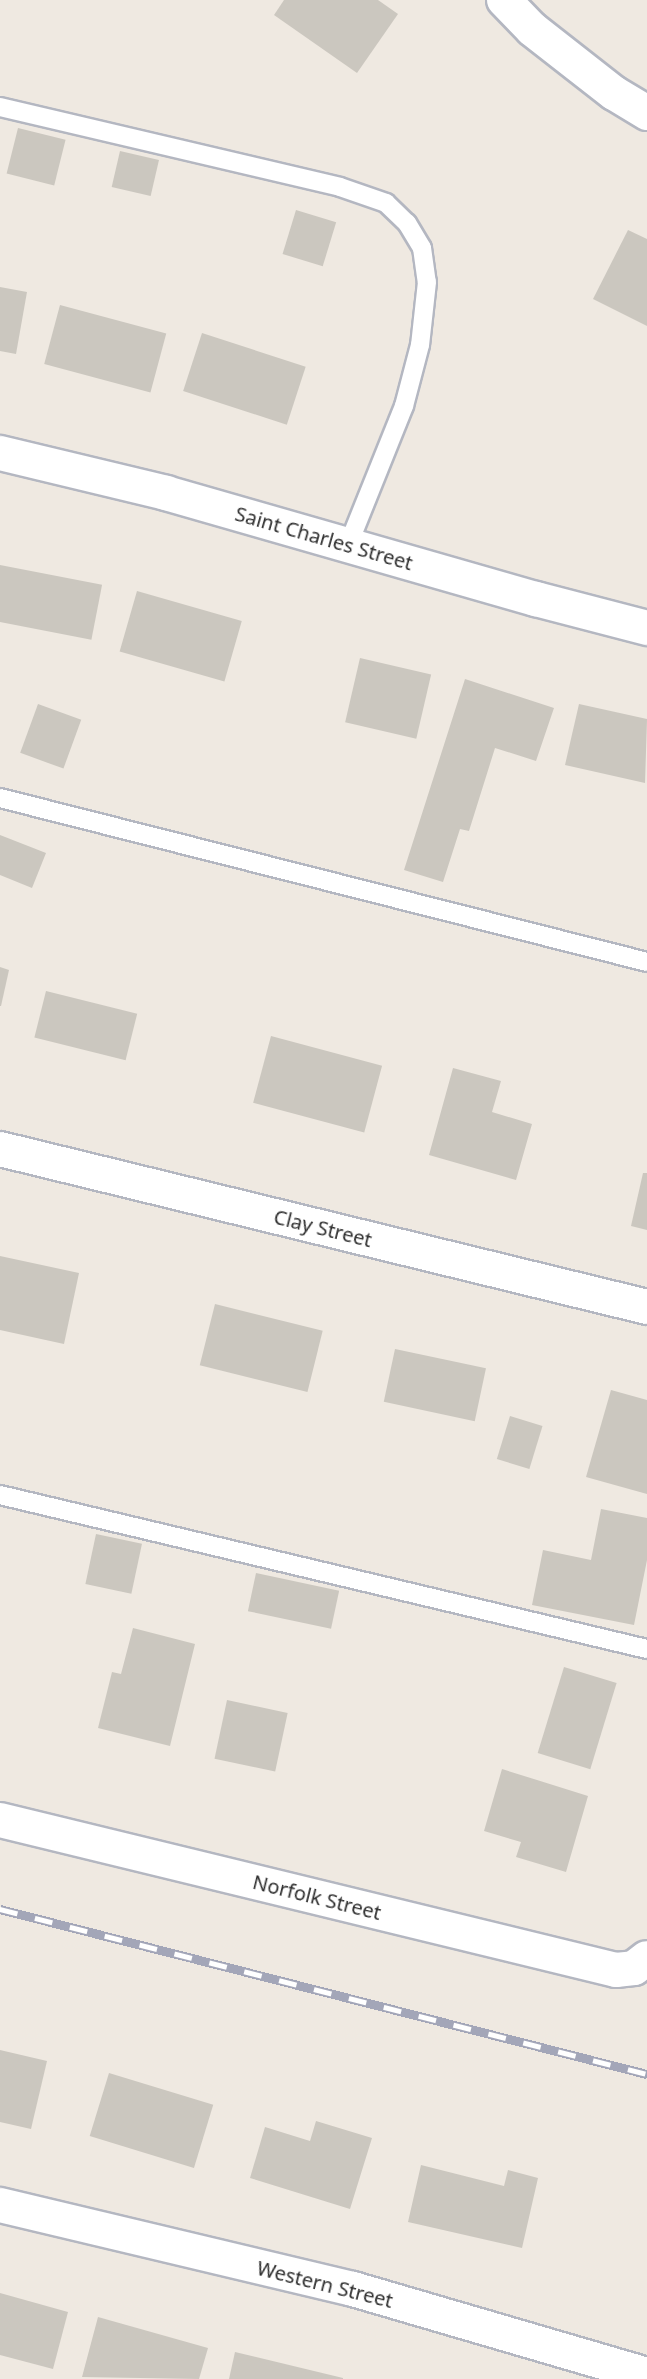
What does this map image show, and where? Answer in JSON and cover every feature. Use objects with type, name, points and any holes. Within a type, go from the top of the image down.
[{"type":"street","points":[[504,0],[544,38],[614,93],[647,113]]},
{"type":"street","name":"Saint Charles Street","points":[[0,453],[166,493],[647,628]]},
{"type":"street","name":"Clay Street","points":[[0,1149],[647,1307]]},
{"type":"street","name":"Norfolk Street","points":[[0,1820],[616,1970],[640,1963]]},
{"type":"street","name":"Western Street","points":[[0,2205],[353,2289],[579,2368],[647,2375]]},
{"type":"lane","points":[[0,107],[340,187],[386,203],[407,223],[422,248],[427,282],[420,345],[404,406],[348,545]]},
{"type":"lane","points":[[0,798],[647,962]]},
{"type":"lane","points":[[0,1495],[647,1649]]},
{"type":"building","points":[[284,0],[378,0],[398,14],[357,73],[274,15]]},
{"type":"building","points":[[18,128],[66,140],[54,185],[7,174]]},
{"type":"building","points":[[120,151],[159,160],[151,196],[112,187]]},
{"type":"building","points":[[296,210],[336,222],[323,266],[283,254]]},
{"type":"building","points":[[628,230],[647,239],[647,326],[593,299]]},
{"type":"building","points":[[0,287],[27,292],[16,354],[0,351]]},
{"type":"building","points":[[60,305],[166,333],[150,392],[44,364]]},
{"type":"building","points":[[202,333],[306,367],[287,425],[183,391]]},
{"type":"building","points":[[0,565],[102,585],[91,640],[0,622]]},
{"type":"building","points":[[137,591],[242,621],[224,682],[120,652]]},
{"type":"building","points":[[360,658],[431,674],[416,739],[345,722]]},
{"type":"building","points":[[465,679],[554,708],[536,761],[495,748],[469,831],[460,829],[443,882],[404,870]]},
{"type":"building","points":[[38,704],[81,720],[63,769],[20,753]]},
{"type":"building","points":[[579,704],[647,719],[645,783],[565,765]]},
{"type":"building","points":[[0,835],[46,853],[32,888],[0,875]]},
{"type":"building","points":[[0,967],[9,970],[1,1006],[0,1006]]},
{"type":"building","points":[[46,991],[137,1014],[126,1060],[34,1038]]},
{"type":"building","points":[[271,1036],[382,1066],[364,1132],[253,1103]]},
{"type":"building","points":[[453,1068],[501,1081],[492,1112],[532,1124],[516,1180],[429,1155]]},
{"type":"building","points":[[643,1173],[647,1173],[647,1230],[631,1226]]},
{"type":"building","points":[[0,1256],[79,1273],[64,1344],[0,1330]]},
{"type":"building","points":[[215,1304],[323,1331],[307,1392],[200,1365]]},
{"type":"building","points":[[395,1349],[486,1368],[475,1421],[384,1402]]},
{"type":"building","points":[[611,1390],[647,1400],[647,1494],[586,1477]]},
{"type":"building","points":[[510,1416],[543,1426],[529,1469],[497,1459]]},
{"type":"building","points":[[601,1509],[647,1518],[647,1560],[634,1625],[532,1605],[543,1550],[591,1560]]},
{"type":"building","points":[[96,1534],[142,1544],[131,1594],[85,1584]]},
{"type":"building","points":[[256,1573],[339,1591],[331,1629],[248,1611]]},
{"type":"building","points":[[133,1628],[195,1644],[170,1746],[98,1728],[112,1672],[121,1674]]},
{"type":"building","points":[[564,1667],[617,1683],[590,1769],[538,1753]]},
{"type":"building","points":[[227,1700],[288,1713],[275,1772],[215,1759]]},
{"type":"building","points":[[502,1769],[588,1796],[566,1872],[516,1857],[521,1842],[484,1831]]},
{"type":"building","points":[[0,2050],[47,2061],[31,2129],[0,2122]]},
{"type":"building","points":[[109,2073],[213,2105],[194,2168],[90,2136]]},
{"type":"building","points":[[316,2121],[372,2138],[350,2209],[250,2178],[265,2127],[310,2141]]},
{"type":"building","points":[[421,2165],[504,2186],[508,2170],[538,2178],[522,2248],[408,2222]]},
{"type":"building","points":[[0,2293],[68,2312],[53,2369],[0,2355]]},
{"type":"building","points":[[98,2317],[208,2348],[199,2379],[82,2377]]},
{"type":"building","points":[[235,2352],[343,2378],[343,2379],[229,2379]]},
{"type":"railway","points":[[0,1909],[647,2074]]}]
